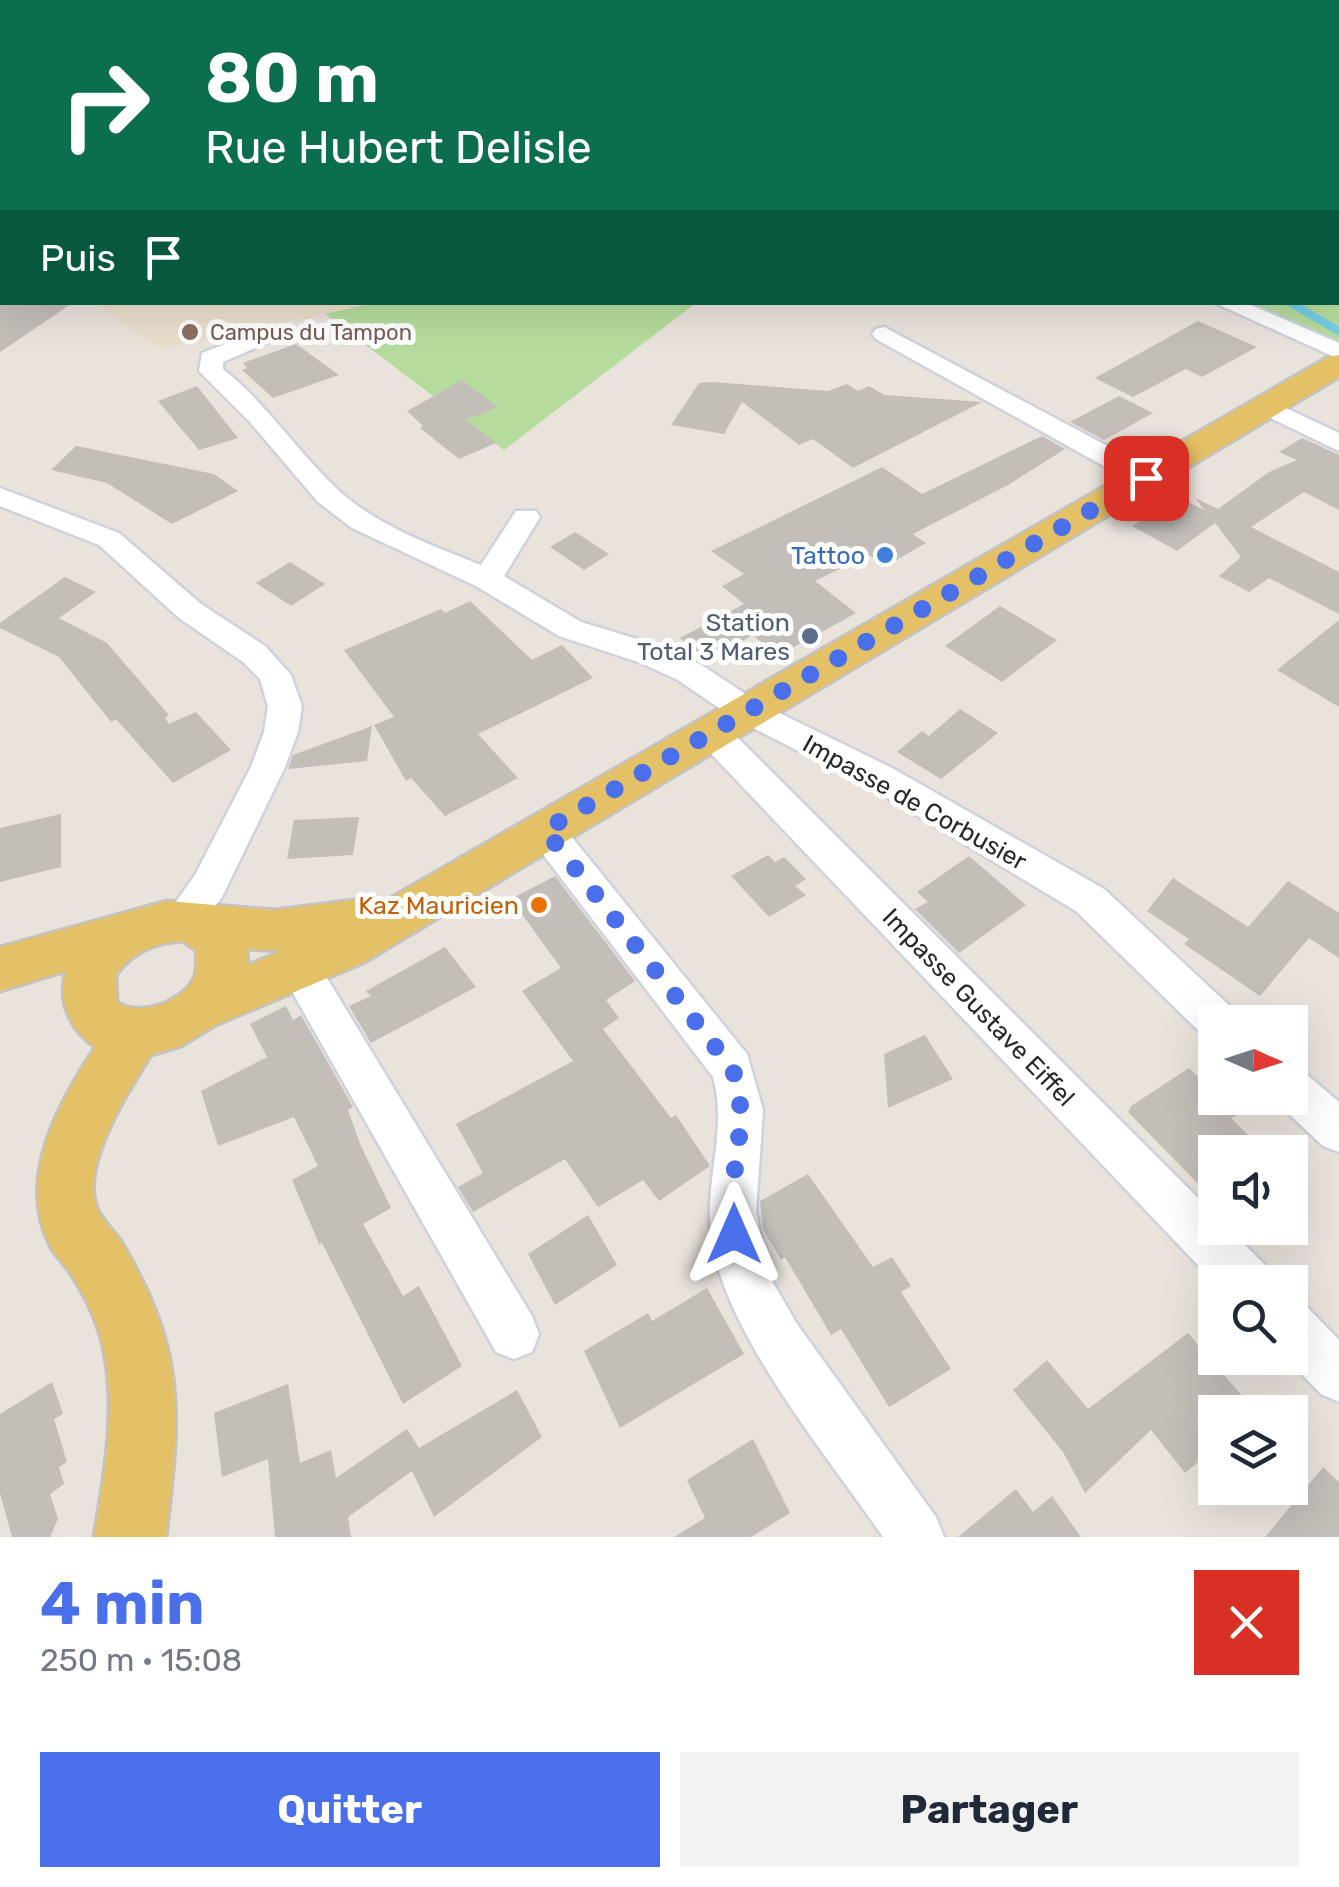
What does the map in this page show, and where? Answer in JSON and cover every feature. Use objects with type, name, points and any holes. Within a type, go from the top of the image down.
[{"type":"main road","points":[[3,969],[112,1019],[157,1031],[200,1008],[345,948],[1339,364]]},
{"type":"main road","points":[[3,969],[173,923],[274,931],[341,925],[406,912]]},
{"type":"main road","points":[[112,1019],[87,988],[92,970],[120,938],[173,923],[211,931],[221,943],[224,958],[214,992],[200,1008]]},
{"type":"main road","points":[[112,1019],[90,1107],[65,1183],[71,1225],[94,1254],[135,1347],[140,1384],[139,1470],[130,1537]]},
{"type":"street","points":[[1231,305],[1339,352]]},
{"type":"street","name":"Impasse de Corbusier","points":[[272,332],[211,358],[212,371],[252,405],[328,495],[350,514],[486,578],[570,629],[652,655],[689,672],[747,711],[880,778],[1090,900],[1200,1005]]},
{"type":"street","points":[[884,334],[1146,478]]},
{"type":"street","points":[[1270,408],[1339,443]]},
{"type":"street","points":[[0,496],[109,538],[190,611],[254,654],[275,675],[285,706],[281,732],[268,767],[209,886],[173,923]]},
{"type":"street","points":[[486,578],[526,517]]},
{"type":"street","name":"Impasse Gustave Eiffel","points":[[710,731],[1231,1265]]},
{"type":"street","points":[[545,830],[732,1068],[742,1093],[744,1120],[733,1190],[734,1234],[756,1308],[916,1537]]},
{"type":"street","points":[[299,967],[514,1334]]},
{"type":"street","points":[[1308,1103],[1339,1131]]},
{"type":"street","points":[[1308,1344],[1339,1376]]},
{"type":"shaded area","name":"Campus du Tampon","points":[[99,305],[369,305],[161,350]]},
{"type":"green space","points":[[365,305],[693,305],[504,450],[325,314]]},
{"type":"green space","points":[[1233,305],[1339,305],[1339,350]]},
{"type":"building","points":[[0,305],[70,305],[0,352]]},
{"type":"building","points":[[1198,321],[1257,347],[1202,377],[1186,369],[1133,397],[1095,378]]},
{"type":"building","points":[[296,344],[339,375],[273,398],[242,370],[247,368],[243,363]]},
{"type":"building","points":[[462,380],[498,407],[466,420],[496,443],[459,459],[420,428],[423,426],[407,411]]},
{"type":"building","points":[[699,383],[828,391],[847,384],[858,391],[869,386],[884,395],[982,402],[853,468],[813,439],[799,445],[742,402],[724,434],[671,425]]},
{"type":"building","points":[[197,386],[238,438],[199,450],[158,401]]},
{"type":"building","points":[[1119,396],[1153,413],[1104,440],[1070,422]]},
{"type":"building","points":[[1042,436],[1065,449],[1008,485],[913,534],[926,543],[886,566],[869,555],[815,581],[856,613],[778,656],[753,635],[706,661],[680,638],[744,604],[722,586],[744,574],[711,551],[882,467],[922,494]]},
{"type":"building","points":[[1302,438],[1339,455],[1339,510],[1304,492],[1251,527],[1339,572],[1339,614],[1269,578],[1249,592],[1219,576],[1241,557],[1215,523],[1177,551],[1132,526],[1179,497],[1204,510],[1195,498],[1218,509],[1269,472],[1297,460],[1279,452]]},
{"type":"building","points":[[76,446],[214,474],[238,491],[172,524],[107,483],[51,470]]},
{"type":"building","points":[[575,532],[609,554],[584,570],[550,547]]},
{"type":"building","points":[[290,562],[325,584],[291,606],[256,583]]},
{"type":"building","points":[[65,577],[96,592],[59,618],[107,643],[169,715],[165,718],[169,724],[196,712],[231,750],[173,783],[116,719],[111,722],[59,657],[0,628],[0,623]]},
{"type":"building","points":[[470,601],[532,660],[562,645],[593,678],[478,734],[518,778],[445,816],[411,778],[406,781],[374,725],[394,717],[344,650],[441,609],[445,613]]},
{"type":"building","points":[[1000,606],[1057,640],[1002,682],[945,646]]},
{"type":"building","points":[[1339,620],[1339,707],[1277,670]]},
{"type":"building","points":[[960,709],[998,733],[941,779],[897,752],[922,731],[929,736]]},
{"type":"building","points":[[372,726],[367,761],[288,769],[293,755]]},
{"type":"building","points":[[61,814],[61,867],[0,882],[0,828]]},
{"type":"building","points":[[359,817],[353,855],[287,859],[294,820]]},
{"type":"building","points":[[768,855],[775,862],[784,857],[806,879],[795,886],[806,895],[769,917],[731,876]]},
{"type":"building","points":[[969,856],[1026,905],[959,953],[915,909],[928,902],[917,892]]},
{"type":"building","points":[[555,876],[635,981],[606,1000],[619,1018],[603,1029],[671,1118],[676,1115],[710,1166],[659,1201],[643,1180],[598,1207],[565,1159],[473,1212],[458,1187],[483,1173],[456,1124],[573,1061],[522,991],[561,968],[511,899]]},
{"type":"building","points":[[1173,878],[1248,927],[1288,881],[1339,913],[1339,958],[1309,938],[1260,996],[1184,944],[1189,939],[1147,911]]},
{"type":"building","points":[[445,947],[476,987],[371,1043],[349,1006],[371,996],[366,991]]},
{"type":"building","points":[[286,1006],[293,1020],[301,1015],[353,1107],[348,1110],[360,1144],[391,1208],[363,1224],[403,1296],[419,1286],[462,1366],[403,1404],[322,1243],[319,1244],[292,1180],[318,1166],[294,1117],[218,1146],[201,1091],[267,1057],[250,1024]]},
{"type":"building","points":[[925,1035],[953,1079],[888,1108],[884,1054]]},
{"type":"building","points":[[1189,1068],[1198,1077],[1198,1115],[1237,1115],[1231,1118],[1248,1135],[1198,1135],[1198,1184],[1128,1112],[1131,1106]]},
{"type":"building","points":[[808,1174],[873,1267],[892,1257],[911,1286],[901,1292],[951,1369],[889,1407],[841,1329],[831,1335],[785,1257],[781,1260],[763,1229],[760,1201]]},
{"type":"building","points":[[588,1215],[617,1265],[555,1305],[528,1254]]},
{"type":"building","points":[[707,1288],[744,1354],[620,1428],[584,1351],[648,1313],[652,1321]]},
{"type":"building","points":[[1188,1333],[1198,1345],[1198,1375],[1224,1375],[1241,1395],[1198,1395],[1198,1462],[1185,1473],[1151,1430],[1085,1493],[1063,1452],[1013,1390],[1047,1360],[1088,1409]]},
{"type":"building","points":[[52,1382],[63,1414],[54,1419],[67,1462],[59,1467],[64,1484],[50,1494],[58,1519],[50,1537],[12,1537],[0,1493],[0,1414]]},
{"type":"building","points":[[288,1384],[300,1463],[331,1450],[336,1478],[407,1429],[419,1448],[517,1390],[542,1437],[434,1517],[412,1471],[348,1517],[351,1537],[275,1537],[268,1459],[222,1477],[214,1413]]},
{"type":"building","points":[[753,1439],[790,1513],[751,1537],[674,1537],[705,1518],[687,1480]]},
{"type":"building","points":[[1323,1467],[1339,1482],[1339,1537],[1265,1537],[1292,1505],[1308,1505],[1308,1485]]},
{"type":"building","points":[[1016,1489],[1033,1512],[1052,1496],[1081,1537],[958,1537]]},
{"type":"waterway","points":[[1294,305],[1339,331]]},
{"type":"place","name":"Campus du Tampon","points":[[190,332]]},
{"type":"place","name":"Tattoo","points":[[885,555]]},
{"type":"place","name":"Station Total 3 Mares","points":[[810,636]]},
{"type":"place","name":"Kaz Mauricien","points":[[539,905]]},
{"type":"route","points":[[734,1234],[733,1190],[744,1120],[742,1093],[732,1068],[545,830],[1146,478]]}]
